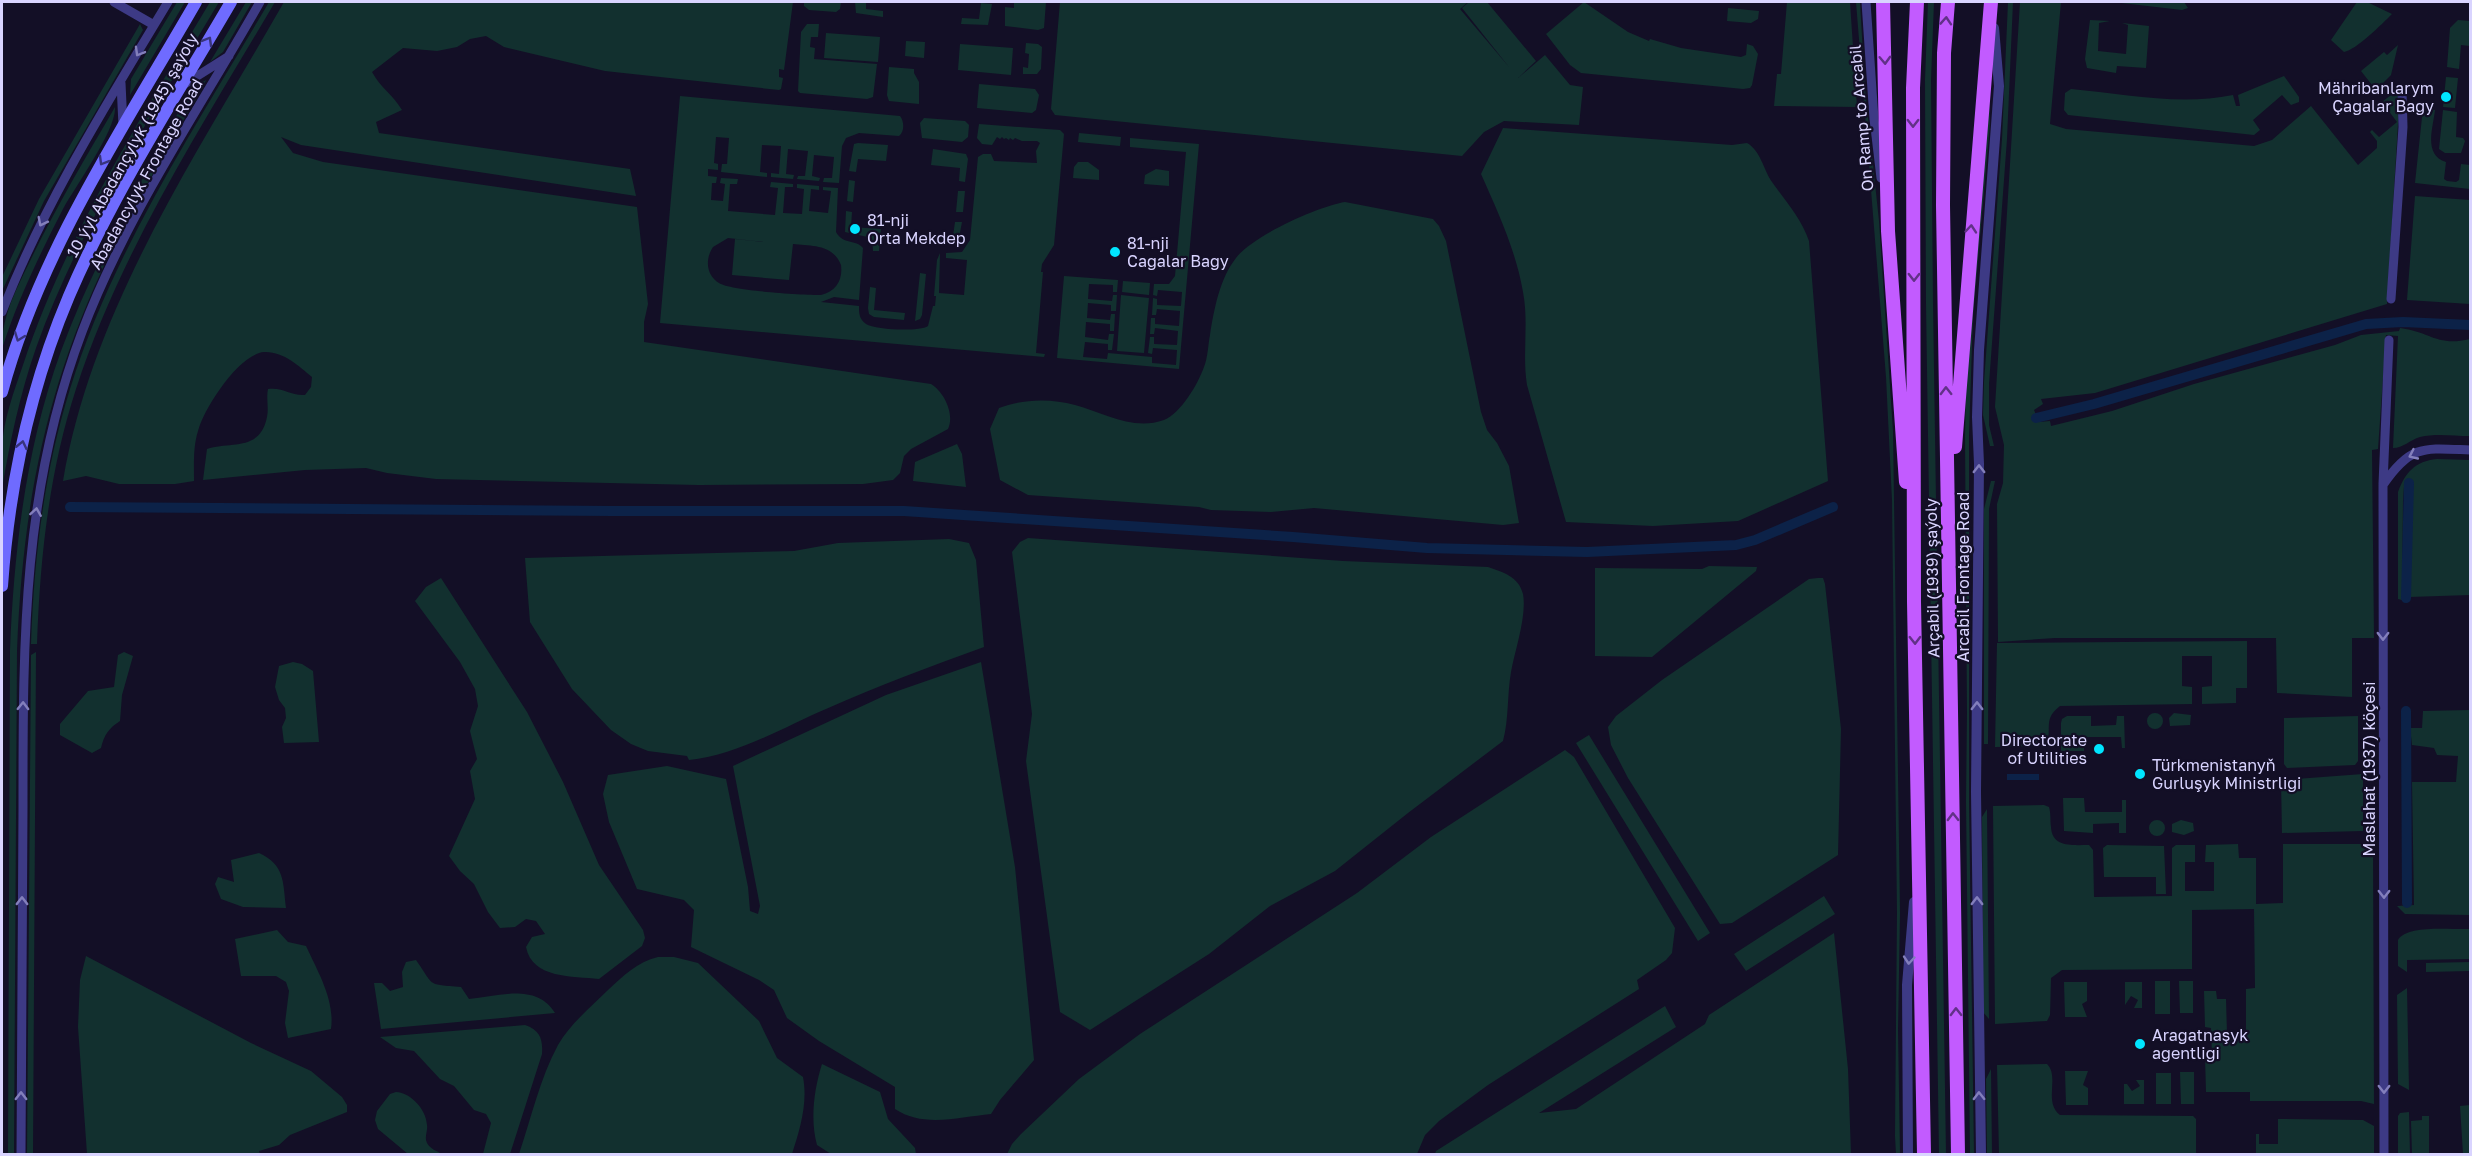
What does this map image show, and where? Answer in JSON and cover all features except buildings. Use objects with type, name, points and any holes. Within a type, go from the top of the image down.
[{"type":"main road","name":"10 ýyl Abadançylyk (1945) şaýoly","points":[[2,392],[17,342],[72,218],[196,2]]},
{"type":"main road","name":"10 ýyl Abadançylyk (1945) şaýoly","points":[[2,586],[15,477],[29,416],[46,355],[69,295],[129,178],[231,2]]},
{"type":"main road","points":[[1883,2],[1888,231],[1914,602]]},
{"type":"main road","name":"Arçabil (1939) şaýoly","points":[[1917,2],[1913,88],[1914,602],[1924,1155]]},
{"type":"main road","name":"Arçabil (1939) şaýoly","points":[[1948,2],[1944,53],[1943,206],[1958,1155]]},
{"type":"main road","points":[[1948,538],[1964,310],[1991,2]]},
{"type":"street","points":[[114,2],[154,25]]},
{"type":"street","points":[[2,312],[52,204],[168,2]]},
{"type":"street","name":"Abadancylyk Frontage Road","points":[[21,1155],[24,648],[31,541],[41,480],[62,392],[92,307],[136,216],[260,2]]},
{"type":"street","name":"On Ramp to Arcabil","points":[[1866,2],[1874,119],[1888,231]]},
{"type":"street","name":"Arcabil Frontage Road","points":[[1981,1155],[1976,804],[1979,476],[1977,417],[1979,350],[1999,86],[1991,2]]},
{"type":"street","points":[[183,85],[230,55]]},
{"type":"street","points":[[121,83],[123,127]]},
{"type":"street","points":[[2391,299],[2403,127],[2402,91]]},
{"type":"street","name":"Maslahat (1937) köçesi","points":[[2384,1155],[2383,485],[2389,340]]},
{"type":"street","points":[[2383,485],[2402,460],[2414,453],[2429,449],[2470,450]]},
{"type":"street","points":[[1908,1155],[1907,985],[1919,839]]},
{"type":"green space","points":[[177,2],[185,2],[130,95],[131,79]]},
{"type":"green space","points":[[210,2],[219,2],[119,170],[54,302],[25,383],[2,489],[1,464],[4,427],[23,365],[61,270],[107,178]]},
{"type":"green space","points":[[246,2],[252,2],[223,52],[210,62]]},
{"type":"green space","points":[[269,2],[275,2],[192,142],[139,238],[94,338],[76,389],[59,452],[44,547],[37,644],[31,644],[38,547],[47,483],[61,420],[88,338],[109,287],[158,190]]},
{"type":"green space","points":[[284,2],[793,2],[784,70],[779,69],[779,77],[783,78],[779,90],[605,71],[504,47],[486,36],[470,39],[457,47],[437,51],[403,48],[372,72],[402,110],[376,122],[379,133],[630,169],[636,196],[301,145],[281,137],[293,153],[323,162],[637,207],[648,304],[644,322],[644,342],[931,384],[940,392],[947,404],[950,417],[948,429],[911,449],[904,456],[900,473],[893,480],[863,484],[699,485],[436,479],[366,468],[305,470],[203,480],[207,449],[243,443],[258,436],[267,417],[268,389],[305,395],[311,387],[312,377],[296,364],[278,354],[264,352],[254,355],[234,372],[207,409],[196,437],[194,481],[175,484],[119,484],[86,476],[63,481],[78,416],[98,353],[123,292],[184,174]]},
{"type":"green space","points":[[804,2],[841,2],[840,9],[836,12],[809,10],[804,6]]},
{"type":"green space","points":[[855,2],[866,2],[866,9],[883,11],[883,17],[856,13]]},
{"type":"green space","points":[[1014,2],[1046,2],[1044,28],[1038,30],[1005,26],[1005,7],[1014,8]]},
{"type":"green space","points":[[1060,2],[1468,2],[1460,9],[1509,67],[1462,8],[1469,2],[1487,2],[1536,61],[1518,78],[1545,55],[1570,85],[1583,87],[1579,125],[1504,121],[1484,132],[1462,156],[1055,115],[1051,109]]},
{"type":"green space","points":[[1584,2],[1628,32],[1649,41],[1650,39],[1681,48],[1741,57],[1746,55],[1747,44],[1753,46],[1758,54],[1752,85],[1750,88],[1743,89],[1581,73],[1570,65],[1546,34]]},
{"type":"green space","points":[[1787,2],[1850,2],[1857,107],[1774,106],[1777,74],[1781,74]]},
{"type":"green space","points":[[1856,2],[1860,2],[1865,89],[1879,221],[1893,431],[1900,913],[1898,1030],[1900,1154],[1896,1154],[1895,1136],[1897,913],[1892,500],[1886,377]]},
{"type":"green space","points":[[1928,2],[1934,2],[1931,80],[1933,304],[1946,1154],[1939,1154],[1926,304],[1925,80]]},
{"type":"green space","points":[[2008,2],[2013,2],[2007,139],[1989,384],[1989,425],[1994,446],[1990,446],[1983,415],[1984,382],[2002,139]]},
{"type":"green space","points":[[2020,2],[2061,2],[2050,124],[2066,129],[2254,146],[2272,140],[2311,106],[2358,165],[2377,148],[2377,141],[2370,132],[2372,130],[2379,137],[2397,122],[2382,102],[2391,95],[2388,89],[2395,84],[2400,91],[2387,304],[2095,393],[2041,399],[2043,404],[2034,410],[2039,422],[2050,421],[2051,426],[2112,411],[2194,384],[2335,345],[2361,335],[2399,331],[2400,328],[2442,340],[2470,339],[2470,436],[2426,436],[2393,448],[2398,336],[2386,335],[2378,449],[2372,450],[2374,638],[2352,638],[2352,697],[2277,693],[2276,638],[2055,638],[1998,642],[1997,504],[2003,483],[2004,445],[1995,407]]},
{"type":"green space","points":[[2113,2],[2184,2],[2188,8],[2182,10]]},
{"type":"green space","points":[[2357,2],[2367,2],[2392,14],[2362,42],[2344,52],[2331,40]]},
{"type":"green space","points":[[981,3],[992,4],[988,25],[961,24],[962,18],[979,19]]},
{"type":"green space","points":[[1728,8],[1759,11],[1758,19],[1751,23],[1727,21]]},
{"type":"green space","points":[[2090,20],[2110,21],[2099,23],[2098,51],[2126,54],[2128,25],[2122,23],[2149,26],[2146,68],[2117,66],[2116,73],[2087,68],[2085,59]]},
{"type":"green space","points":[[2458,20],[2470,21],[2470,46],[2461,45],[2459,69],[2447,67],[2450,28]]},
{"type":"green space","points":[[140,24],[143,30],[44,201],[2,291],[2,277],[39,199]]},
{"type":"green space","points":[[807,24],[819,24],[818,37],[811,37],[810,47],[815,48],[814,59],[877,64],[873,97],[867,99],[798,91],[801,32]]},
{"type":"green space","points":[[826,33],[880,37],[878,62],[824,58]]},
{"type":"green space","points":[[906,41],[925,42],[924,58],[905,56]]},
{"type":"green space","points":[[1026,43],[1038,44],[1042,47],[1041,69],[1037,74],[1023,74],[1023,67],[1028,68],[1029,54],[1025,53]]},
{"type":"green space","points":[[960,44],[1013,48],[1011,75],[958,70]]},
{"type":"green space","points":[[2398,45],[2391,75],[2376,90],[2361,71],[2384,52],[2387,55]]},
{"type":"green space","points":[[889,67],[914,69],[919,82],[919,104],[889,101],[887,95]]},
{"type":"green space","points":[[2284,76],[2299,97],[2299,102],[2291,105],[2282,95],[2253,120],[2260,130],[2254,135],[2068,115],[2064,110],[2065,93],[2071,89],[2172,99],[2233,95],[2236,106],[2240,106],[2238,95]]},
{"type":"green space","points":[[2446,77],[2458,78],[2455,108],[2443,107]]},
{"type":"green space","points":[[206,80],[117,239],[93,290],[57,389],[43,439],[33,490],[25,541],[17,651],[14,1154],[8,1154],[10,650],[19,536],[31,461],[49,387],[61,351],[93,276],[184,103]]},
{"type":"green space","points":[[979,84],[1035,89],[1039,95],[1036,110],[1032,113],[977,108]]},
{"type":"green space","points":[[1989,93],[1990,124],[1973,316],[1969,436],[1969,801],[1974,1154],[1970,1154],[1966,801],[1966,376]]},
{"type":"green space","points":[[680,96],[900,116],[903,126],[899,136],[859,133],[846,138],[842,146],[839,183],[823,182],[824,178],[832,178],[834,157],[814,155],[812,176],[820,178],[819,181],[797,179],[798,176],[805,176],[808,151],[788,149],[786,174],[794,175],[793,179],[771,177],[771,173],[779,174],[781,146],[762,145],[760,172],[767,173],[767,177],[721,172],[722,164],[727,164],[729,138],[716,137],[714,163],[718,164],[718,170],[708,169],[708,176],[717,177],[716,183],[712,183],[711,200],[723,201],[725,184],[720,183],[721,178],[738,179],[737,184],[730,184],[728,211],[775,215],[778,188],[770,187],[771,182],[793,184],[793,187],[785,187],[783,213],[802,214],[804,189],[797,188],[797,184],[819,186],[819,190],[811,189],[809,211],[828,213],[831,191],[823,190],[823,187],[838,188],[836,232],[842,239],[863,248],[859,300],[834,297],[821,302],[859,306],[859,313],[866,324],[887,329],[907,330],[928,326],[933,306],[935,306],[937,260],[940,253],[939,293],[964,295],[967,260],[946,258],[946,253],[962,252],[970,240],[978,157],[991,154],[994,161],[1037,163],[1036,151],[1040,143],[997,137],[992,145],[982,144],[977,138],[979,124],[1060,130],[1064,134],[1054,245],[1042,264],[1041,272],[1043,272],[1036,353],[1045,354],[1044,357],[660,323]],"holes":[[[728,238],[765,242],[735,239],[732,275],[789,280],[793,244],[821,247],[833,253],[841,265],[840,280],[831,291],[821,295],[726,286],[711,276],[708,262],[713,247]]]},
{"type":"green space","points":[[115,107],[114,117],[103,143],[63,209],[38,260],[2,349],[7,314],[20,281],[61,201]]},
{"type":"green space","points":[[2423,108],[2435,110],[2431,140],[2434,153],[2446,162],[2444,179],[2456,182],[2459,180],[2461,164],[2470,165],[2470,189],[2415,183]]},
{"type":"green space","points":[[2443,110],[2457,112],[2456,137],[2463,138],[2465,141],[2461,153],[2445,153],[2439,149]]},
{"type":"green space","points":[[924,118],[965,121],[969,125],[968,137],[962,142],[922,138],[920,123]]},
{"type":"green space","points":[[1503,128],[1732,145],[1747,143],[1752,146],[1772,182],[1797,217],[1809,241],[1828,481],[1738,521],[1653,526],[1566,522],[1527,385],[1525,304],[1520,277],[1506,232],[1481,174]]},
{"type":"green space","points":[[1079,133],[1121,137],[1120,146],[1078,142]]},
{"type":"green space","points":[[1130,138],[1199,144],[1179,369],[1057,358],[1064,276],[1118,280],[1117,292],[1113,292],[1113,285],[1089,284],[1088,299],[1112,301],[1113,295],[1117,295],[1116,311],[1111,311],[1111,305],[1088,303],[1087,318],[1110,320],[1111,314],[1115,314],[1114,331],[1110,331],[1110,324],[1086,322],[1085,337],[1108,340],[1109,334],[1114,334],[1112,350],[1108,350],[1108,344],[1085,342],[1083,357],[1107,359],[1108,353],[1152,357],[1152,363],[1176,365],[1177,350],[1153,348],[1152,354],[1148,353],[1150,337],[1154,337],[1154,344],[1177,345],[1178,331],[1155,328],[1154,334],[1150,334],[1151,318],[1155,318],[1155,324],[1179,326],[1180,311],[1157,309],[1156,315],[1152,315],[1153,298],[1157,299],[1157,305],[1181,306],[1182,292],[1158,290],[1157,296],[1153,295],[1154,284],[1169,284],[1175,276],[1186,152],[1130,147]]},
{"type":"green space","points":[[854,144],[888,145],[886,161],[858,159],[856,172],[849,171]]},
{"type":"green space","points":[[933,149],[966,154],[968,159],[965,182],[959,181],[960,168],[931,165]]},
{"type":"green space","points":[[1078,162],[1088,162],[1099,170],[1099,180],[1073,178],[1074,167]]},
{"type":"green space","points":[[1156,169],[1169,171],[1169,186],[1144,184],[1145,175]]},
{"type":"green space","points":[[849,180],[855,181],[853,202],[847,201]]},
{"type":"green space","points":[[958,191],[965,191],[963,212],[956,212]]},
{"type":"green space","points":[[2415,196],[2470,200],[2470,304],[2407,300]]},
{"type":"green space","points":[[1345,202],[1433,219],[1439,226],[1446,241],[1481,412],[1487,430],[1509,466],[1519,523],[1503,525],[1314,508],[1271,512],[1211,510],[1199,507],[1028,495],[1000,480],[990,429],[999,408],[1027,401],[1046,400],[1075,405],[1119,420],[1141,423],[1164,420],[1177,411],[1201,374],[1218,294],[1236,258],[1244,249],[1287,223],[1319,209]]},
{"type":"green space","points":[[846,211],[852,212],[851,227],[881,229],[879,251],[873,251],[872,238],[845,232]]},
{"type":"green space","points":[[955,222],[962,222],[958,243],[923,241],[923,234],[953,236]]},
{"type":"green space","points":[[920,273],[926,274],[922,315],[915,321]]},
{"type":"green space","points":[[1123,281],[1150,283],[1149,295],[1122,292]]},
{"type":"green space","points":[[870,287],[876,288],[874,310],[905,313],[904,320],[874,317],[869,314]]},
{"type":"green space","points":[[1121,295],[1149,298],[1144,353],[1117,351]]},
{"type":"green space","points":[[957,444],[962,454],[966,487],[913,481],[915,462]]},
{"type":"green space","points":[[2437,459],[2470,460],[2470,595],[2409,597],[2412,482],[2408,481],[2404,487],[2403,501],[2402,600],[2398,599],[2398,492],[2412,469],[2423,462]]},
{"type":"green space","points":[[1991,481],[1995,481],[1989,509],[1988,744],[1984,744],[1984,509]]},
{"type":"green space","points":[[1028,538],[1343,561],[1488,567],[1499,571],[1518,583],[1524,603],[1511,672],[1503,741],[1335,871],[1270,906],[1209,954],[1090,1030],[1060,1012],[1026,761],[1032,714],[1012,552],[1020,542]]},
{"type":"green space","points":[[949,539],[969,543],[976,560],[984,647],[865,692],[759,740],[706,757],[689,760],[687,756],[648,751],[631,744],[611,730],[572,689],[530,622],[525,558],[794,551],[838,543]]},
{"type":"green space","points":[[1709,566],[1757,567],[1756,571],[1652,657],[1595,656],[1595,568],[1702,569]]},
{"type":"green space","points":[[441,578],[527,712],[563,782],[599,865],[643,930],[645,938],[642,946],[599,979],[555,974],[536,965],[526,947],[532,937],[545,934],[536,921],[526,919],[515,927],[500,928],[488,912],[474,884],[449,856],[475,799],[470,771],[477,759],[470,731],[478,706],[475,689],[460,662],[415,601],[426,587]]},
{"type":"green space","points":[[1823,578],[1841,729],[1838,855],[1732,923],[1720,924],[1628,778],[1611,745],[1608,727],[1616,716],[1662,680],[1809,579]]},
{"type":"green space","points":[[2247,641],[2247,688],[2236,688],[2236,703],[2202,704],[2202,687],[2212,686],[2212,656],[2182,656],[2182,686],[2192,687],[2192,704],[2060,706],[2050,719],[2047,744],[1995,747],[1997,643]]},
{"type":"green space","points":[[36,652],[33,1154],[27,1154],[31,655]]},
{"type":"green space","points":[[124,652],[133,656],[122,695],[120,721],[108,732],[101,748],[92,753],[60,735],[60,724],[88,691],[114,687],[118,655]]},
{"type":"green space","points":[[293,662],[302,664],[313,671],[319,742],[284,743],[282,727],[286,718],[285,708],[279,700],[275,687],[279,666]]},
{"type":"green space","points":[[981,662],[1015,867],[1034,1060],[991,1114],[929,1120],[906,1115],[895,1109],[895,1087],[819,1041],[787,1018],[774,990],[759,980],[691,947],[694,910],[684,900],[637,889],[609,822],[603,794],[608,775],[667,766],[726,779],[748,887],[750,911],[758,914],[760,906],[733,766],[886,695]]},
{"type":"green space","points":[[2470,710],[2470,915],[2405,914],[2397,906],[2414,905],[2412,782],[2456,782],[2458,756],[2437,755],[2434,748],[2412,745],[2410,728],[2422,728],[2423,711]]},
{"type":"green space","points":[[2152,713],[2158,713],[2163,721],[2161,727],[2152,729],[2147,724],[2147,718]]},
{"type":"green space","points":[[2174,713],[2191,715],[2190,725],[2170,726],[2169,718]]},
{"type":"green space","points":[[2067,716],[2091,716],[2091,726],[2116,725],[2117,716],[2124,716],[2125,748],[2122,748],[2121,737],[2084,737],[2084,751],[2061,751],[2061,723],[2062,719]]},
{"type":"green space","points":[[2358,716],[2358,761],[2355,765],[2287,768],[2284,764],[2284,718]]},
{"type":"green space","points":[[1589,735],[1710,933],[1698,941],[1576,743]]},
{"type":"green space","points":[[1565,750],[1574,757],[1675,928],[1672,953],[1666,960],[1637,980],[1639,989],[1488,1085],[1439,1121],[1425,1135],[1417,1154],[1007,1154],[1021,1134],[1079,1079],[1140,1034],[1357,893],[1431,837]]},
{"type":"green space","points":[[2363,774],[2363,831],[2282,833],[2281,780]]},
{"type":"green space","points":[[2063,798],[2084,798],[2085,812],[2122,812],[2122,800],[2126,800],[2126,833],[2119,833],[2119,823],[2093,824],[2093,833],[2064,831]]},
{"type":"green space","points":[[2044,805],[2049,807],[2052,834],[2055,839],[2064,844],[2089,845],[2093,850],[2094,897],[2172,896],[2172,848],[2176,845],[2195,845],[2195,862],[2185,862],[2185,891],[2214,891],[2214,862],[2205,862],[2206,845],[2238,844],[2239,858],[2256,858],[2256,904],[2283,903],[2283,844],[2373,844],[2374,1104],[2361,1101],[2250,1101],[2250,1092],[2206,1092],[2205,1056],[2212,1055],[2211,1028],[2205,1027],[2204,991],[2216,991],[2217,999],[2226,999],[2227,1034],[2246,1034],[2246,989],[2255,988],[2254,909],[2192,910],[2192,969],[2062,970],[2051,978],[2050,1015],[2047,1021],[1995,1024],[1993,806]]},
{"type":"green space","points":[[1987,809],[1989,1019],[1983,1012],[1982,817]]},
{"type":"green space","points":[[2157,820],[2165,828],[2157,836],[2149,828]]},
{"type":"green space","points":[[2181,820],[2193,823],[2194,831],[2184,835],[2172,832],[2172,824]]},
{"type":"green space","points":[[2107,845],[2164,846],[2166,894],[2156,894],[2156,877],[2104,877],[2103,848]]},
{"type":"green space","points":[[259,853],[274,863],[281,875],[286,908],[243,907],[221,899],[215,884],[218,877],[234,882],[231,860]]},
{"type":"green space","points":[[1824,896],[1835,914],[1746,971],[1734,954]]},
{"type":"green space","points":[[2470,929],[2470,959],[2407,960],[2407,972],[2398,966],[2398,940],[2403,935],[2420,930]]},
{"type":"green space","points":[[277,930],[288,942],[306,946],[328,997],[332,1018],[331,1029],[288,1038],[285,1023],[289,991],[286,982],[276,976],[241,976],[235,939]]},
{"type":"green space","points":[[1834,933],[1848,1069],[1851,1154],[1435,1154],[1436,1151],[1665,1006],[1676,1027],[1539,1113],[1576,1109],[1705,1024],[1709,1015]]},
{"type":"green space","points":[[86,956],[251,1043],[311,1071],[342,1097],[347,1105],[347,1112],[290,1135],[279,1145],[259,1151],[260,1154],[87,1154],[78,1027],[80,980]]},
{"type":"green space","points":[[658,957],[674,957],[698,963],[759,1021],[777,1058],[803,1077],[804,1106],[792,1154],[519,1154],[546,1071],[563,1037],[581,1016],[625,975],[643,962]]},
{"type":"green space","points":[[416,960],[429,980],[436,984],[461,987],[469,999],[504,994],[528,995],[547,1004],[555,1013],[381,1029],[374,983],[382,983],[390,991],[403,987],[402,972],[406,962]]},
{"type":"green space","points":[[2470,962],[2470,971],[2426,972],[2426,963]]},
{"type":"green space","points":[[2155,981],[2170,981],[2170,1014],[2155,1014]]},
{"type":"green space","points":[[2179,981],[2193,981],[2193,1013],[2180,1013]]},
{"type":"green space","points":[[2064,982],[2087,982],[2087,1001],[2082,1004],[2087,1017],[2065,1017]]},
{"type":"green space","points":[[2125,982],[2142,982],[2142,1008],[2134,1008],[2138,1000],[2131,996],[2125,1005]]},
{"type":"green space","points":[[2407,988],[2409,1090],[2398,1084],[2397,995]]},
{"type":"green space","points":[[525,1025],[540,1036],[542,1054],[510,1154],[483,1154],[491,1123],[486,1114],[474,1110],[454,1086],[440,1079],[414,1051],[396,1048],[380,1037]]},
{"type":"green space","points":[[822,1064],[880,1092],[888,1119],[915,1148],[916,1154],[831,1154],[817,1145],[814,1104]]},
{"type":"green space","points":[[2047,1064],[2051,1069],[2053,1103],[2060,1115],[2193,1116],[2196,1119],[2196,1154],[1999,1154],[1997,1065]]},
{"type":"green space","points":[[1991,1069],[1992,1154],[1987,1154],[1986,1079]]},
{"type":"green space","points":[[2065,1071],[2088,1071],[2083,1085],[2088,1088],[2088,1105],[2066,1105]]},
{"type":"green space","points":[[2180,1072],[2194,1072],[2194,1104],[2181,1104]]},
{"type":"green space","points":[[2156,1073],[2171,1073],[2171,1104],[2156,1104]]},
{"type":"green space","points":[[2136,1080],[2144,1080],[2144,1104],[2124,1104],[2124,1084],[2127,1084],[2132,1091],[2140,1086]]},
{"type":"green space","points":[[396,1092],[407,1095],[421,1108],[426,1119],[427,1143],[442,1154],[408,1154],[378,1129],[375,1120],[377,1111],[390,1094]]},
{"type":"green space","points":[[2470,1105],[2470,1154],[2463,1154],[2460,1106]]},
{"type":"green space","points":[[2409,1112],[2410,1154],[2398,1154],[2398,1116],[2400,1113]]},
{"type":"green space","points":[[2422,1116],[2429,1116],[2429,1154],[2412,1154],[2411,1121],[2422,1120]]},
{"type":"green space","points":[[2278,1119],[2363,1120],[2374,1126],[2374,1154],[2256,1154],[2256,1134],[2259,1134],[2259,1144],[2278,1144]]},
{"type":"water","points":[[2007,774],[2039,774],[2039,780],[2007,780]]},
{"type":"waterway","points":[[2036,418],[2094,404],[2366,324],[2403,322],[2470,325]]},
{"type":"waterway","points":[[2406,598],[2409,483]]},
{"type":"waterway","points":[[70,507],[904,511],[1427,548],[1587,552],[1736,545],[1755,540],[1833,507]]},
{"type":"waterway","points":[[2406,711],[2407,903]]},
{"type":"place","name":"Mähribanlarym Çagalar Bagy","points":[[2446,97]]},
{"type":"place","name":"81-nji Orta Mekdep","points":[[855,229]]},
{"type":"place","name":"81-nji Cagalar Bagy","points":[[1115,252]]},
{"type":"place","name":"Directorate of Utilities","points":[[2099,749]]},
{"type":"place","name":"Türkmenistanyň Gurluşyk Ministrligi","points":[[2140,774]]},
{"type":"place","name":"Aragatnaşyk agentligi","points":[[2140,1044]]}]
